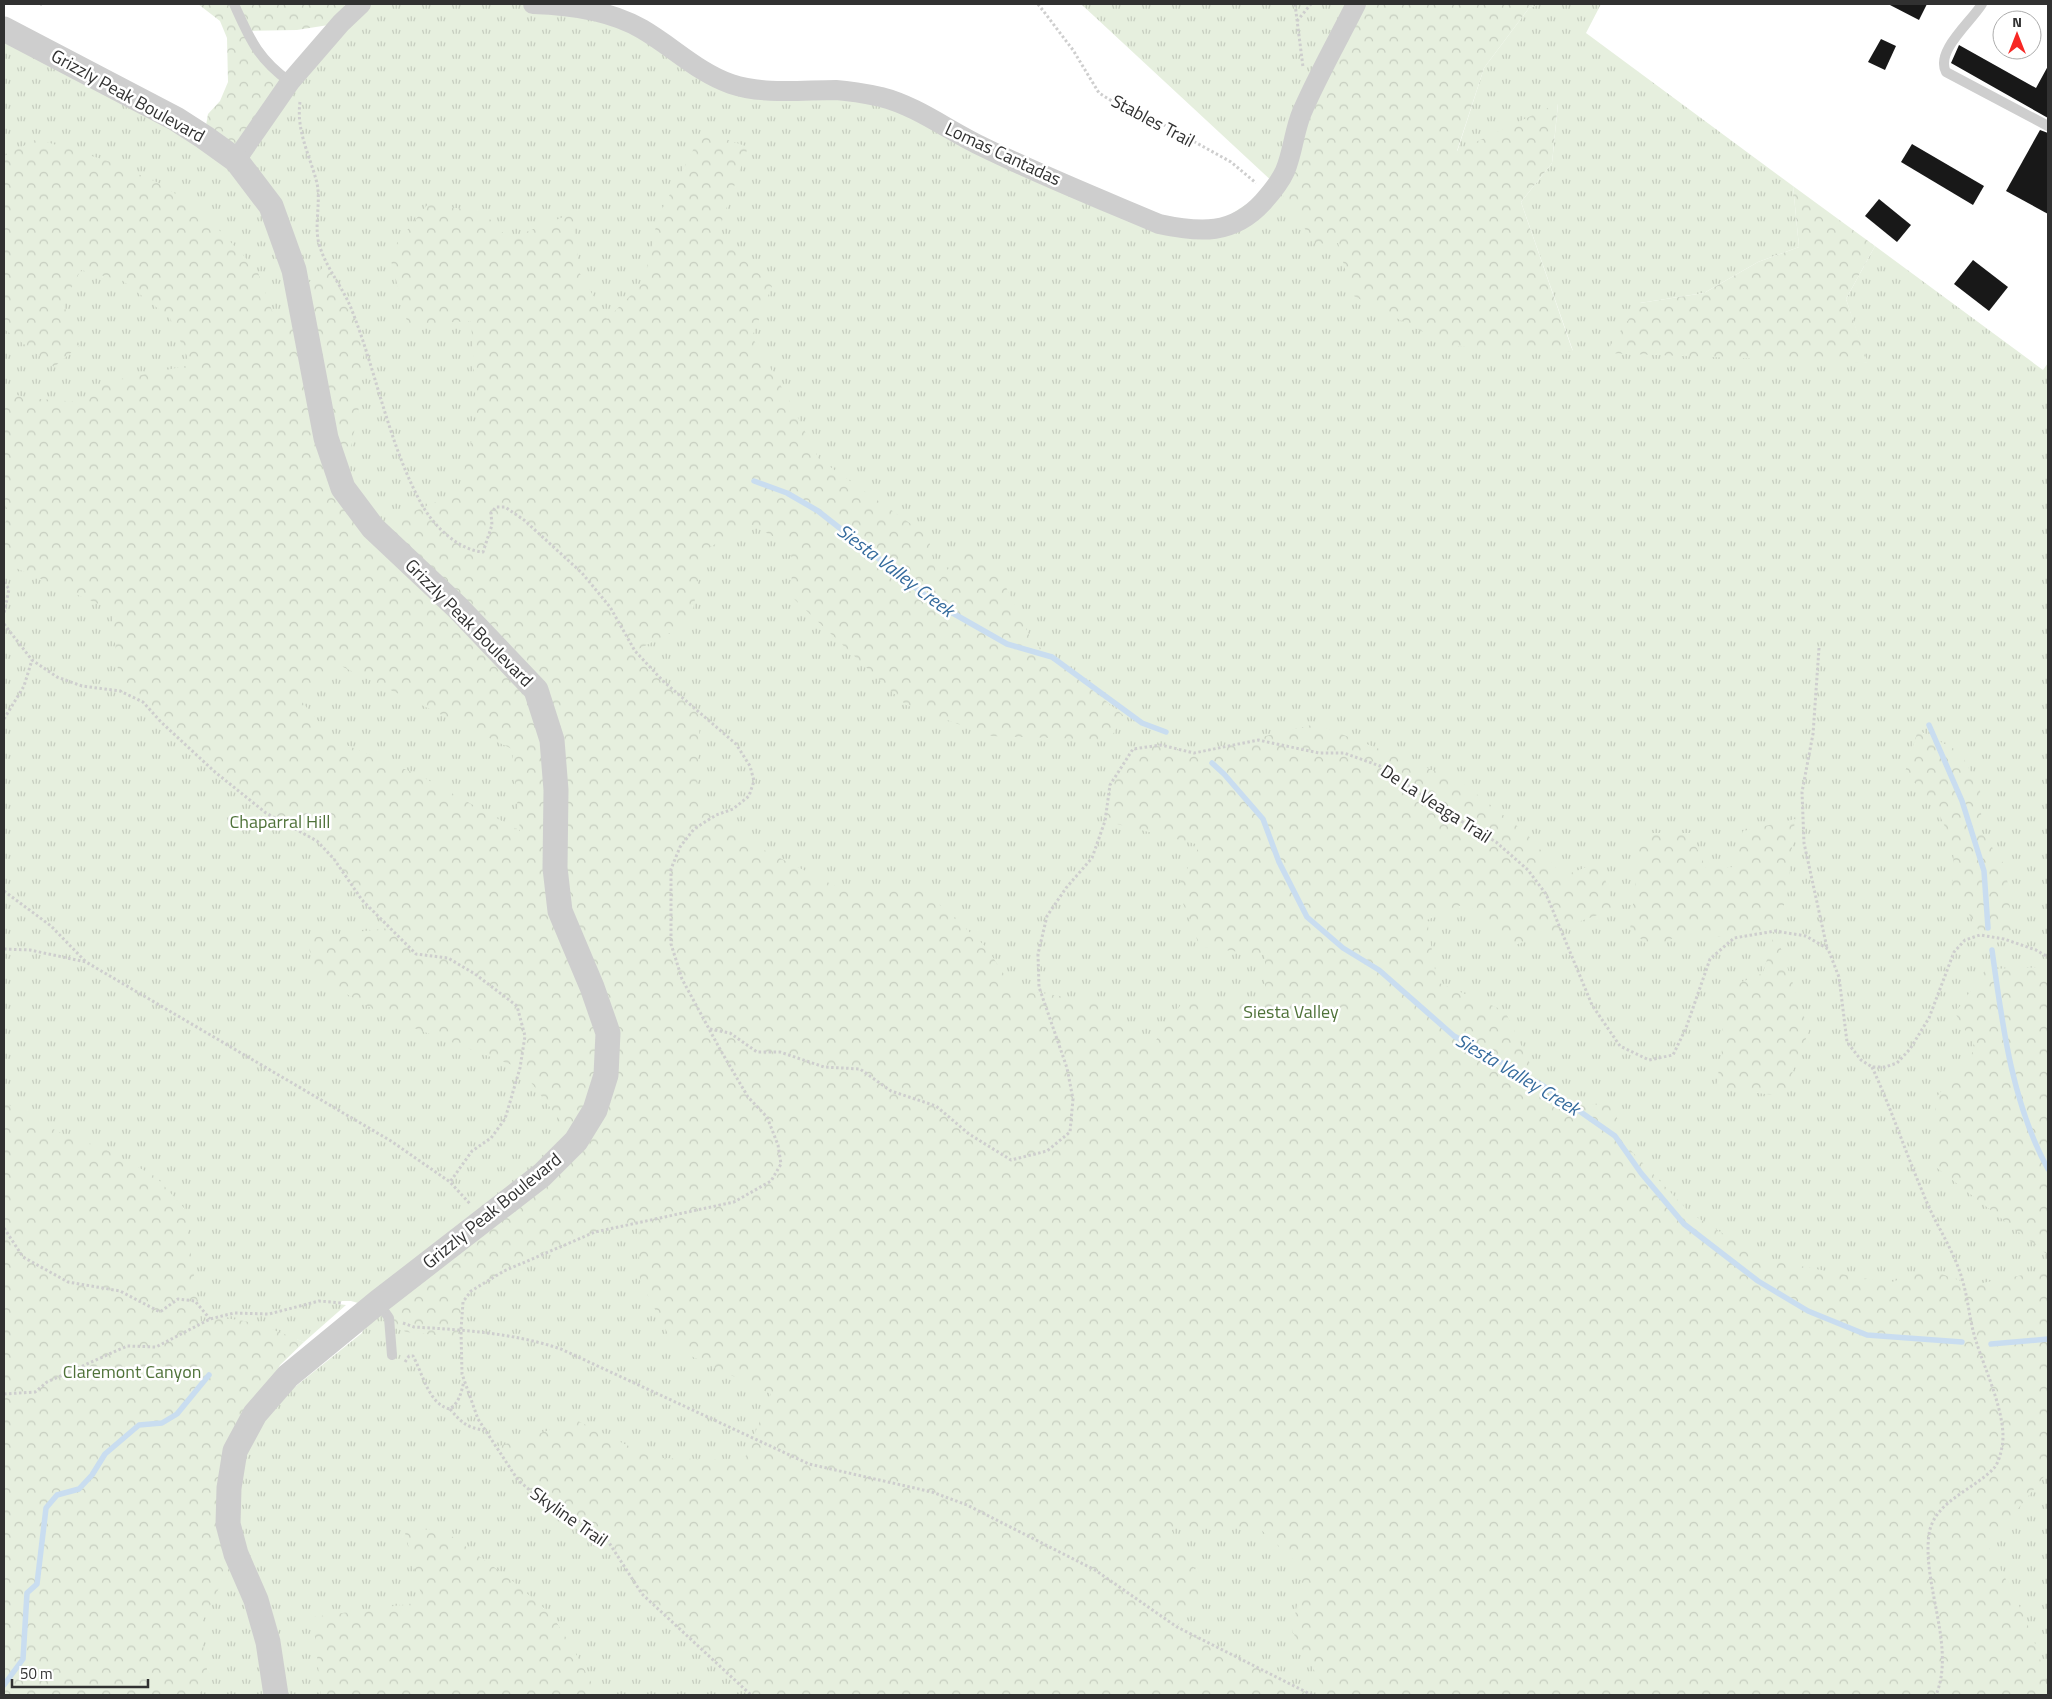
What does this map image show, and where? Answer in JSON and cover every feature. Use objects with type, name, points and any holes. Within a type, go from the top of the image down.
[{"type":"street","points":[[236,160],[290,82],[341,23],[361,4]]},
{"type":"street","name":"Lomas Cantadas","points":[[533,4],[557,5],[600,12],[624,20],[642,29],[700,70],[733,84],[775,91],[839,90],[881,98],[904,105],[982,147],[1159,224],[1188,230],[1207,230],[1244,220],[1270,194],[1285,170],[1307,102],[1322,68],[1356,4]]},
{"type":"street","name":"Grizzly Peak Boulevard","points":[[4,29],[176,119],[236,160],[271,206],[294,270],[326,438],[343,488],[372,528],[458,608],[536,690],[552,740],[556,790],[556,868],[560,911],[592,987],[608,1033],[606,1075],[595,1110],[576,1141],[542,1175],[485,1220],[380,1309],[288,1376],[255,1414],[235,1451],[229,1488],[228,1524],[236,1554],[256,1600],[263,1625],[276,1695]]},
{"type":"lane","points":[[234,4],[252,43],[269,66],[290,82]]},
{"type":"lane","points":[[1982,4],[1945,52],[1944,67],[1946,72],[2048,126]]},
{"type":"lane","points":[[380,1309],[392,1355]]},
{"type":"path","name":"Stables Trail","points":[[1038,4],[1074,50],[1099,93],[1120,106],[1146,115],[1231,162],[1270,194]]},
{"type":"path","points":[[1295,4],[1307,102]]},
{"type":"path","points":[[1297,22],[1311,4]]},
{"type":"path","points":[[4,582],[9,589],[4,614]]},
{"type":"path","points":[[4,624],[32,660],[57,677],[82,686],[120,691],[143,702],[161,722],[215,772],[266,813],[317,841],[334,859],[362,900],[416,954],[448,958],[475,974],[517,1006],[525,1036],[520,1068],[505,1118],[491,1138],[472,1151],[450,1182]]},
{"type":"path","points":[[1819,648],[1813,734],[1802,792],[1804,843],[1828,949],[1839,977],[1848,1042],[1861,1060],[1872,1067],[1890,1105],[1923,1195],[1951,1249],[1964,1286],[1969,1322],[2002,1427],[2002,1446],[1995,1467],[1961,1492],[1936,1516],[1929,1533],[1929,1554],[1941,1649],[1942,1673],[1936,1695]]},
{"type":"path","points":[[4,719],[24,686],[32,660]]},
{"type":"path","name":"De La Veaga Trail","points":[[709,1028],[730,1033],[757,1052],[780,1052],[824,1067],[860,1069],[892,1091],[936,1106],[968,1134],[1011,1160],[1047,1151],[1070,1132],[1073,1099],[1067,1068],[1039,987],[1038,954],[1047,916],[1066,888],[1092,858],[1105,821],[1110,786],[1133,749],[1161,745],[1194,754],[1258,740],[1319,754],[1344,754],[1380,766],[1451,815],[1496,842],[1528,870],[1546,894],[1592,1005],[1620,1046],[1649,1060],[1673,1055],[1686,1028],[1710,959],[1734,938],[1776,931],[1806,936],[1828,949]]},
{"type":"path","points":[[4,891],[51,926],[86,962],[391,1141],[450,1182],[485,1220]]},
{"type":"path","points":[[1872,1067],[1884,1067],[1897,1063],[1910,1048],[1928,1018],[1954,952],[1965,940],[1980,935],[2004,939],[2036,950],[2048,957]]},
{"type":"path","points":[[4,949],[30,950],[86,962]]},
{"type":"path","points":[[4,1228],[23,1257],[68,1282],[120,1291],[160,1312],[178,1299],[195,1301],[210,1319]]},
{"type":"path","points":[[4,1394],[35,1392],[46,1382],[127,1346],[156,1347],[210,1319],[234,1314],[269,1314],[319,1301],[351,1302],[380,1309],[414,1327],[460,1330],[530,1339],[561,1349],[809,1464],[932,1492],[967,1505],[1094,1570],[1177,1627],[1312,1695]]},
{"type":"path","name":"Skyline Trail","points":[[460,1330],[464,1380],[478,1419],[518,1480],[533,1493],[606,1538],[642,1594],[751,1695]]},
{"type":"path","points":[[400,1364],[404,1364],[409,1356],[413,1356],[439,1405],[450,1408],[462,1424],[472,1429],[484,1430]]},
{"type":"path","points":[[450,1408],[460,1397],[464,1380]]},
{"type":"green space","points":[[198,4],[345,4],[341,23],[297,30],[246,31],[290,82],[236,160],[204,137],[208,114],[220,101],[228,82],[227,38],[220,21]]},
{"type":"green space","name":"Siesta Valley","points":[[361,4],[533,4],[600,12],[733,85],[881,97],[1159,224],[1207,230],[1276,185],[1081,4],[1356,4],[1573,351],[1521,202],[1552,163],[1558,104],[1457,152],[1484,68],[1529,8],[1540,4],[1601,4],[1586,33],[1793,186],[1799,247],[1758,262],[1704,293],[1640,303],[1867,363],[1846,299],[1875,246],[2043,370],[2048,363],[2048,1695],[4,1695],[4,29],[236,160]],"holes":[[[342,1301],[351,1301],[372,1307],[362,1333],[296,1386],[255,1413],[277,1355],[296,1339],[304,1342],[346,1305],[338,1304]]]},
{"type":"green space","points":[[1356,4],[1540,4],[1529,8],[1484,68],[1457,151],[1558,103],[1552,163],[1521,202],[1573,352],[1450,346],[1352,295],[1338,243],[1315,244],[1276,185]]},
{"type":"green space","points":[[703,131],[748,147],[717,235],[772,286],[752,337],[788,398],[819,459],[928,536],[938,582],[969,542],[1004,583],[1032,641],[1123,715],[1110,740],[991,736],[906,705],[792,597],[791,546],[748,523],[703,552],[691,622],[635,651],[663,681],[700,714],[697,795],[762,849],[843,890],[921,888],[986,947],[1013,988],[1106,1004],[1149,1050],[1184,1000],[1265,1004],[1265,955],[1200,947],[1177,888],[1200,845],[1105,821],[1110,785],[1133,749],[1161,745],[1194,753],[1316,724],[1460,781],[1526,833],[1563,876],[1600,862],[1614,909],[1515,945],[1466,903],[1427,920],[1437,982],[1505,1011],[1550,1106],[1614,1104],[1622,1141],[1690,1213],[1764,1259],[1889,1283],[1928,1269],[1972,1285],[2048,1270],[2048,1476],[2046,1474],[1988,1546],[2025,1618],[2039,1655],[2048,1695],[1328,1695],[1292,1631],[1304,1569],[1259,1528],[1170,1528],[1205,1586],[1177,1627],[1312,1695],[751,1695],[642,1594],[606,1538],[533,1493],[518,1480],[496,1447],[578,1421],[653,1458],[744,1460],[771,1394],[676,1349],[640,1281],[638,1222],[581,1238],[544,1252],[508,1269],[471,1291],[464,1301],[460,1326],[455,1337],[406,1332],[389,1323],[386,1312],[575,1140],[520,1068],[390,1019],[315,976],[307,938],[389,928],[362,900],[334,859],[317,841],[266,813],[215,772],[161,722],[143,702],[120,691],[112,610],[4,563],[4,524],[11,514],[4,504],[4,391],[27,398],[79,402],[110,381],[191,365],[170,318],[123,281],[81,270],[63,303],[79,346],[54,367],[4,329],[4,156],[37,139],[108,161],[161,184],[202,212],[257,270],[275,319],[326,264],[351,307],[364,346],[359,407],[343,488],[373,528],[458,493],[477,419],[471,321],[408,325],[389,253],[428,204],[483,212],[509,239],[573,213],[579,272],[607,319],[644,282],[658,217]],"holes":[[[339,665],[512,749],[520,831],[419,775],[334,740],[297,696]]]},
{"type":"green space","points":[[1793,186],[1875,246],[1846,299],[1868,363],[1605,353],[1640,303],[1704,293],[1758,262],[1799,247]]},
{"type":"green space","points":[[1918,730],[1960,752],[1980,789],[1982,833],[2006,867],[2012,930],[1982,936],[1952,886],[1954,847],[1936,807],[1905,772]]},
{"type":"green space","points":[[1795,819],[1787,896],[1775,931],[1809,1031],[1783,1096],[1716,1088],[1724,1037],[1716,993],[1763,973],[1775,932],[1734,938],[1682,934],[1652,948],[1630,930],[1636,878],[1636,833],[1690,833],[1706,868],[1735,867],[1743,831]]},
{"type":"green space","points":[[2048,967],[2048,1255],[1937,1168],[1935,1099],[1976,1048],[1955,1013],[1986,969]]},
{"type":"green space","name":"Claremont Canyon","points":[[4,1101],[17,1111],[65,1135],[103,1148],[156,1177],[184,1208],[201,1323],[212,1319],[239,1320],[266,1327],[304,1342],[280,1365],[235,1451],[236,1554],[200,1626],[209,1682],[198,1695],[4,1695]]},
{"type":"green space","points":[[404,1529],[443,1530],[509,1578],[552,1615],[598,1695],[321,1695],[313,1617],[423,1602]]},
{"type":"building","points":[[1888,4],[1927,4],[1919,20]]},
{"type":"building","points":[[1881,39],[1896,46],[1885,70],[1868,62]]},
{"type":"building","points":[[1959,45],[2036,88],[2048,66],[2048,118],[1951,63]]},
{"type":"building","points":[[2040,130],[2048,133],[2048,214],[2006,191]]},
{"type":"building","points":[[1912,144],[1984,186],[1973,205],[1901,162]]},
{"type":"building","points":[[1879,199],[1911,225],[1897,242],[1865,216]]},
{"type":"building","points":[[1973,260],[2008,287],[1989,311],[1954,284]]},
{"type":"waterway","name":"Siesta Valley Creek","points":[[754,481],[787,493],[818,511],[935,603],[1007,644],[1052,657],[1142,723],[1166,732]]},
{"type":"waterway","points":[[1929,725],[1962,801],[1984,871],[1988,928]]},
{"type":"waterway","name":"Siesta Valley Creek","points":[[1212,763],[1263,819],[1279,862],[1307,917],[1343,948],[1379,970],[1454,1036],[1545,1087],[1615,1136],[1641,1173],[1684,1224],[1758,1281],[1808,1311],[1867,1335],[1962,1342]]},
{"type":"waterway","points":[[1992,950],[2000,1006],[2017,1090],[2025,1118],[2048,1169]]},
{"type":"waterway","name":"Siesta Valley Creek","points":[[1991,1344],[2048,1339]]},
{"type":"waterway","points":[[4,1685],[23,1659],[27,1593],[37,1584],[46,1508],[57,1495],[79,1489],[92,1475],[105,1454],[139,1425],[162,1423],[177,1414],[209,1375]]},
{"type":"park label","name":"Chaparral Hill","points":[[280,822]]}]
